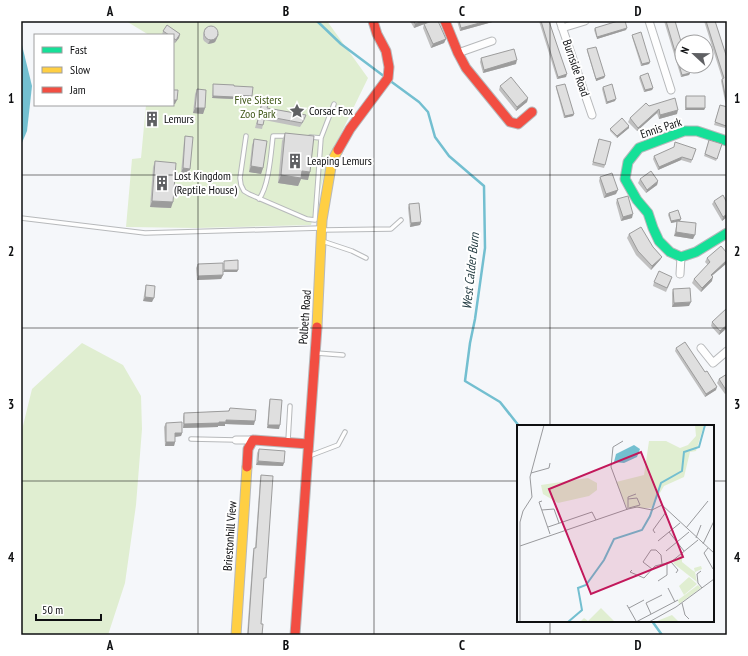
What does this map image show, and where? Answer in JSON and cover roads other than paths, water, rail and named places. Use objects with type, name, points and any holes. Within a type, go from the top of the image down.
[{"type":"street","name":"Polbeth Road","points":[[295,635],[315,353],[321,241],[320,224],[332,161],[350,129],[388,78],[389,66],[386,52],[377,34],[373,21]]},
{"type":"street","points":[[444,21],[458,54],[466,68],[510,122],[518,124],[532,112]]},
{"type":"street","points":[[561,24],[584,21]]},
{"type":"street","points":[[649,21],[670,90]]},
{"type":"street","name":"Burnside Road","points":[[561,24],[592,114]]},
{"type":"street","points":[[458,54],[492,41]]},
{"type":"street","name":"Ennis Park","points":[[682,257],[670,252],[659,241],[648,213],[637,200],[625,179],[628,162],[639,148],[684,131],[697,131],[727,141]]},
{"type":"street","points":[[680,274],[682,257],[696,252],[727,233]]},
{"type":"street","points":[[701,348],[713,363],[727,351]]},
{"type":"street","points":[[236,440],[308,444]]},
{"type":"street","name":"Briestonhill View","points":[[236,635],[248,449],[253,440]]},
{"type":"lane","points":[[320,224],[321,138],[334,104]]},
{"type":"lane","points":[[246,136],[240,178],[241,185],[244,190],[259,199],[320,224]]},
{"type":"lane","points":[[259,199],[263,194],[266,184],[273,136],[293,137]]},
{"type":"lane","points":[[307,137],[321,138]]},
{"type":"lane","points":[[21,218],[145,232],[320,224],[391,229],[401,220]]},
{"type":"lane","points":[[321,241],[352,251],[366,258]]},
{"type":"lane","points":[[315,353],[343,355]]},
{"type":"lane","points":[[287,443],[290,406]]},
{"type":"lane","points":[[308,456],[338,445],[345,432]]},
{"type":"lane","points":[[191,438],[236,440]]},
{"type":"water","points":[[21,41],[32,86],[27,131],[21,145]]},
{"type":"waterway","name":"West Calder Burn","points":[[317,21],[341,44],[385,77]]},
{"type":"waterway","name":"West Calder Burn","points":[[389,80],[419,102],[428,112],[435,137],[449,156],[484,186],[485,248],[465,381],[500,402],[518,425]]},
{"type":"waterway","name":"West Calder Burn","points":[[653,622],[662,635]]},
{"type":"place","name":"Corsac Fox","points":[[297,111]]},
{"type":"place","name":"Lemurs","points":[[152,119]]},
{"type":"place","name":"Leaping Lemurs","points":[[295,161]]},
{"type":"place","name":"Lost Kingdom (Reptile House)","points":[[162,183]]},
{"type":"park label","name":"Five Sisters Zoo Park","points":[[258,107]]}]
